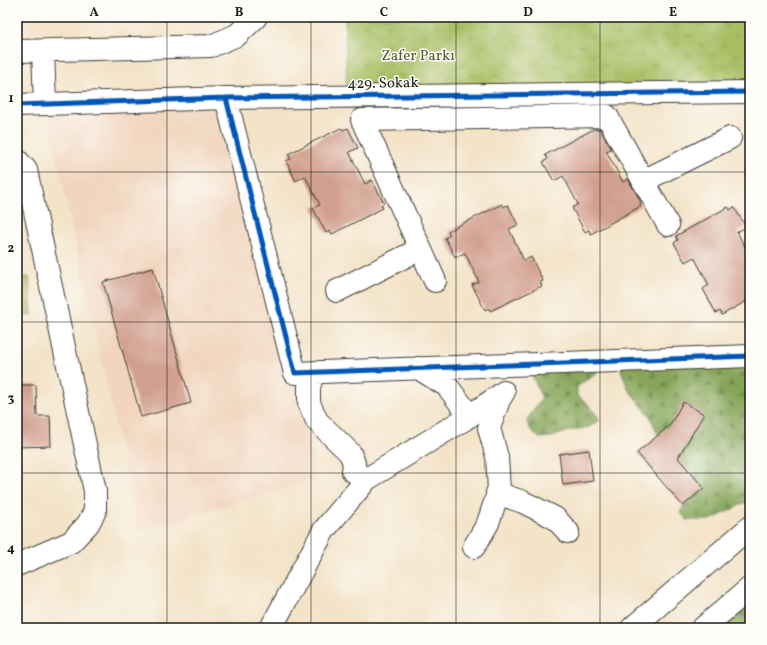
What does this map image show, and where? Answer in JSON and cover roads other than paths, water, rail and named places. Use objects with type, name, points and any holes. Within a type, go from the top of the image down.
[{"type":"street","points":[[17,52],[212,46],[237,35],[256,17]]},
{"type":"street","points":[[43,51],[45,104]]},
{"type":"street","name":"429. Sokak","points":[[17,105],[226,98],[750,92]]},
{"type":"street","points":[[489,95],[489,118]]},
{"type":"street","points":[[226,98],[295,373],[750,356]]},
{"type":"street","points":[[435,281],[362,120],[607,116],[668,225]]},
{"type":"street","points":[[643,181],[730,138]]},
{"type":"street","points":[[17,160],[26,170],[93,483],[95,511],[88,524],[71,542],[17,565]]},
{"type":"street","points":[[337,291],[420,249]]},
{"type":"street","points":[[474,547],[488,523],[499,490],[497,457],[489,428],[503,393],[512,378],[527,364]]},
{"type":"street","points":[[418,368],[447,386],[470,416]]},
{"type":"street","points":[[314,372],[309,387],[309,403],[317,421],[350,453],[354,463],[353,471],[367,479]]},
{"type":"street","points":[[271,628],[324,530],[367,479],[470,416],[503,393]]},
{"type":"street","points":[[497,493],[523,502],[555,518],[568,532]]},
{"type":"street","points":[[632,628],[750,527]]},
{"type":"street","points":[[703,628],[750,588]]},
{"type":"park label","name":"Zafer Parkı","points":[[418,56]]}]
